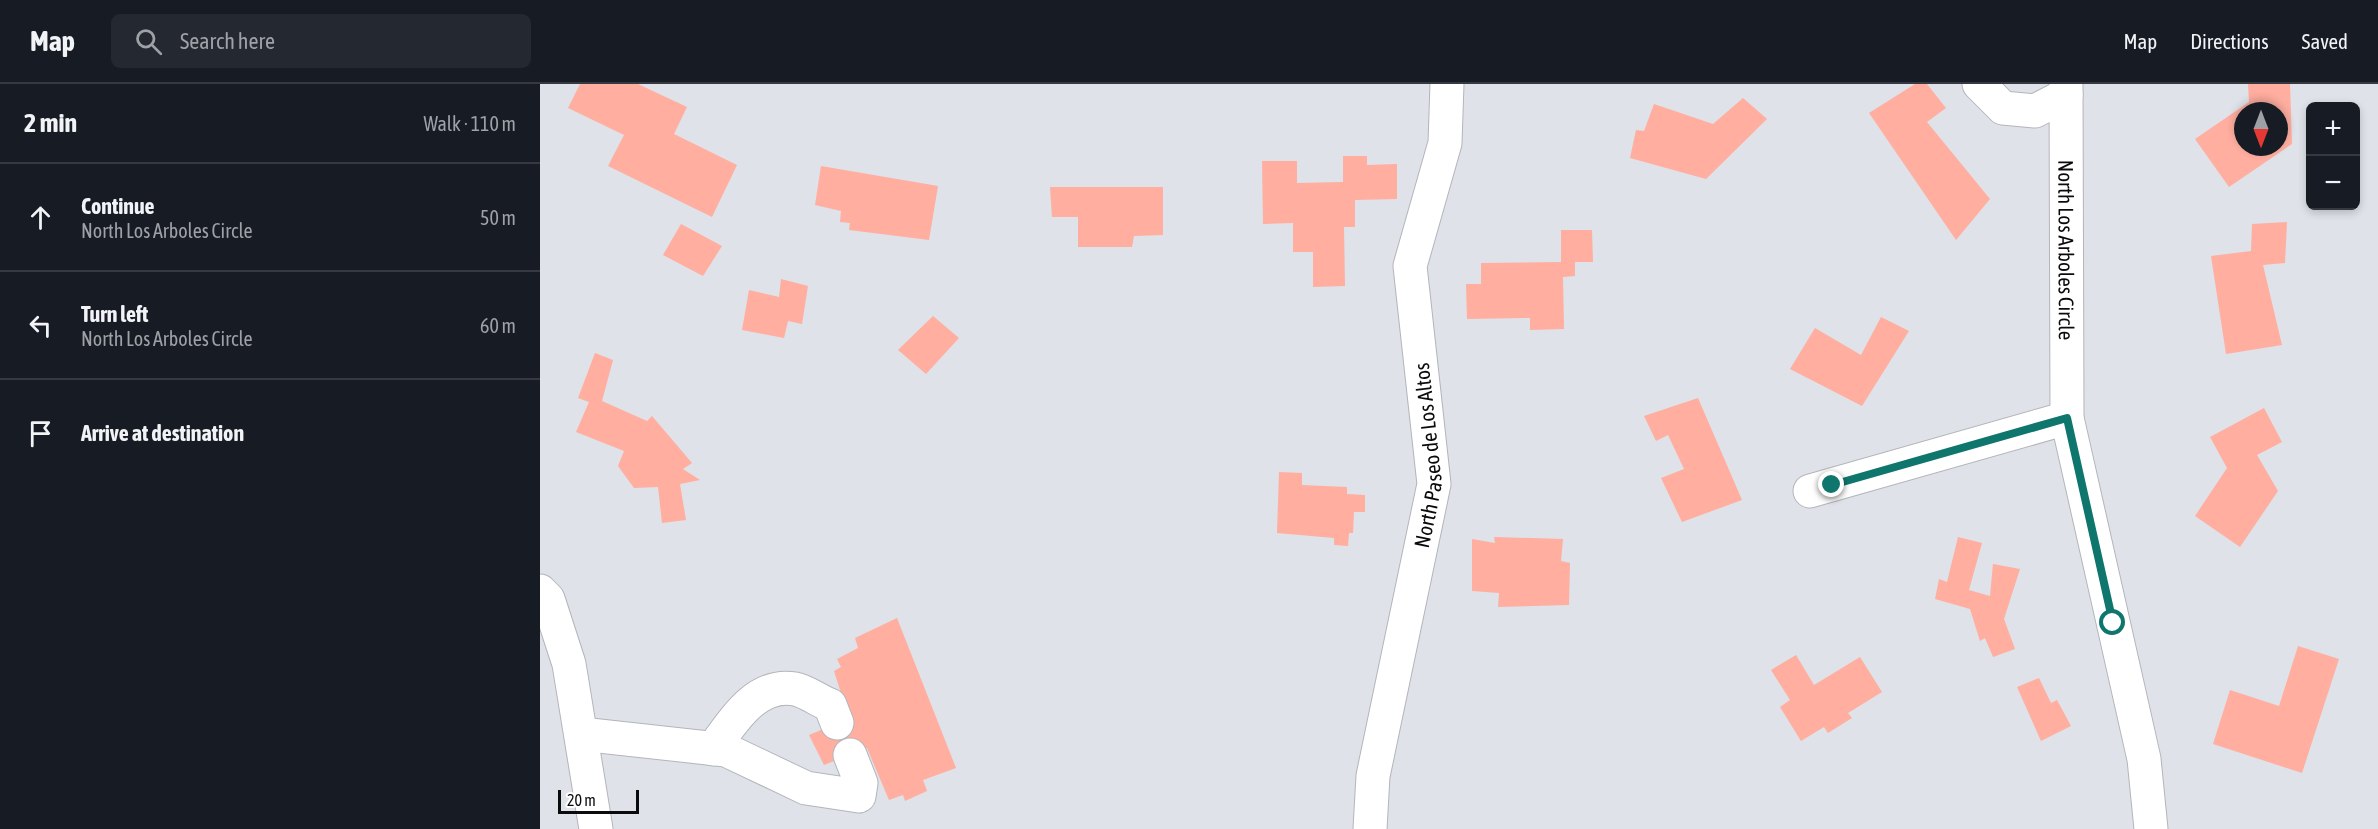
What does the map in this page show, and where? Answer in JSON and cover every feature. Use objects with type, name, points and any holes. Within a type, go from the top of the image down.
[{"type":"street","name":"North Paseo de Los Altos","points":[[1370,829],[1372,776],[1434,484],[1410,266],[1445,144],[1447,84]]},
{"type":"street","points":[[1978,84],[2003,108],[2034,111],[2066,89]]},
{"type":"street","name":"North Los Arboles Circle","points":[[2066,89],[2067,418],[2144,759],[2151,829]]},
{"type":"street","points":[[1810,491],[2067,418]]},
{"type":"street","points":[[540,591],[548,600],[569,664],[596,829]]},
{"type":"street","points":[[712,749],[736,716],[758,697],[774,691],[796,689],[830,705],[837,723]]},
{"type":"street","points":[[581,734],[726,750],[806,788],[859,796],[861,783],[850,755]]},
{"type":"building","points":[[580,84],[638,84],[687,107],[674,134],[737,165],[712,217],[608,166],[624,135],[568,108]]},
{"type":"building","points":[[1915,84],[1927,84],[1946,108],[1927,122],[1990,199],[1956,240],[1869,113]]},
{"type":"building","points":[[2248,84],[2290,84],[2292,144],[2288,147],[2288,102],[2249,102]]},
{"type":"building","points":[[1743,98],[1767,119],[1706,179],[1630,158],[1636,130],[1644,131],[1654,104],[1713,124]]},
{"type":"building","points":[[2234,112],[2234,156],[2274,156],[2229,187],[2195,139]]},
{"type":"building","points":[[1343,156],[1367,156],[1367,165],[1397,164],[1397,199],[1355,200],[1355,227],[1344,227],[1345,286],[1313,287],[1313,252],[1293,252],[1293,223],[1263,224],[1262,161],[1297,161],[1297,183],[1343,182]]},
{"type":"building","points":[[821,166],[938,186],[929,240],[849,230],[850,223],[840,222],[841,211],[815,205]]},
{"type":"building","points":[[1050,187],[1163,187],[1163,235],[1134,236],[1132,247],[1078,247],[1078,217],[1052,217]]},
{"type":"building","points":[[2287,222],[2285,263],[2263,265],[2282,345],[2226,354],[2211,256],[2251,251],[2252,224]]},
{"type":"building","points":[[681,224],[722,246],[703,276],[663,255]]},
{"type":"building","points":[[1561,230],[1592,230],[1593,262],[1575,262],[1575,276],[1563,277],[1564,329],[1530,330],[1530,318],[1467,319],[1466,284],[1481,284],[1481,263],[1561,262]]},
{"type":"building","points":[[781,279],[808,286],[802,324],[788,321],[784,338],[742,330],[749,290],[779,297]]},
{"type":"building","points":[[933,316],[959,338],[926,374],[898,350]]},
{"type":"building","points":[[1881,317],[1909,331],[1862,406],[1790,369],[1815,328],[1861,355]]},
{"type":"building","points":[[595,353],[613,360],[602,401],[647,421],[652,416],[692,463],[683,469],[700,480],[680,484],[686,520],[662,523],[658,487],[634,488],[618,466],[624,451],[576,432],[589,402],[578,398]]},
{"type":"building","points":[[1698,398],[1742,500],[1682,522],[1661,478],[1684,469],[1668,435],[1656,441],[1644,416]]},
{"type":"building","points":[[2264,408],[2282,442],[2257,455],[2278,491],[2240,547],[2195,516],[2227,468],[2210,437]]},
{"type":"building","points":[[1279,472],[1302,473],[1302,485],[1347,487],[1347,494],[1365,495],[1365,512],[1354,512],[1353,533],[1349,533],[1348,546],[1334,545],[1334,538],[1277,533]]},
{"type":"building","points":[[1494,537],[1563,539],[1561,561],[1570,563],[1569,605],[1498,607],[1499,593],[1472,591],[1472,539],[1495,543]]},
{"type":"building","points":[[1958,537],[1982,543],[1969,590],[1990,596],[1993,564],[2020,569],[2004,619],[2015,649],[1993,657],[1985,638],[1980,641],[1970,609],[1935,599],[1939,579],[1947,582]]},
{"type":"building","points":[[897,618],[956,768],[923,780],[927,791],[905,801],[903,795],[889,800],[867,748],[824,765],[809,735],[849,718],[834,671],[841,667],[837,659],[858,648],[855,638]]},
{"type":"building","points":[[2298,646],[2339,659],[2302,773],[2213,744],[2230,690],[2279,706]]},
{"type":"building","points":[[1796,655],[1814,685],[1860,657],[1882,692],[1848,713],[1852,718],[1828,733],[1824,727],[1801,741],[1780,707],[1790,700],[1771,670]]},
{"type":"building","points":[[2039,678],[2051,703],[2057,700],[2071,726],[2041,741],[2017,687]]},
{"type":"route","points":[[1832,485],[2067,418],[2113,623]]}]
